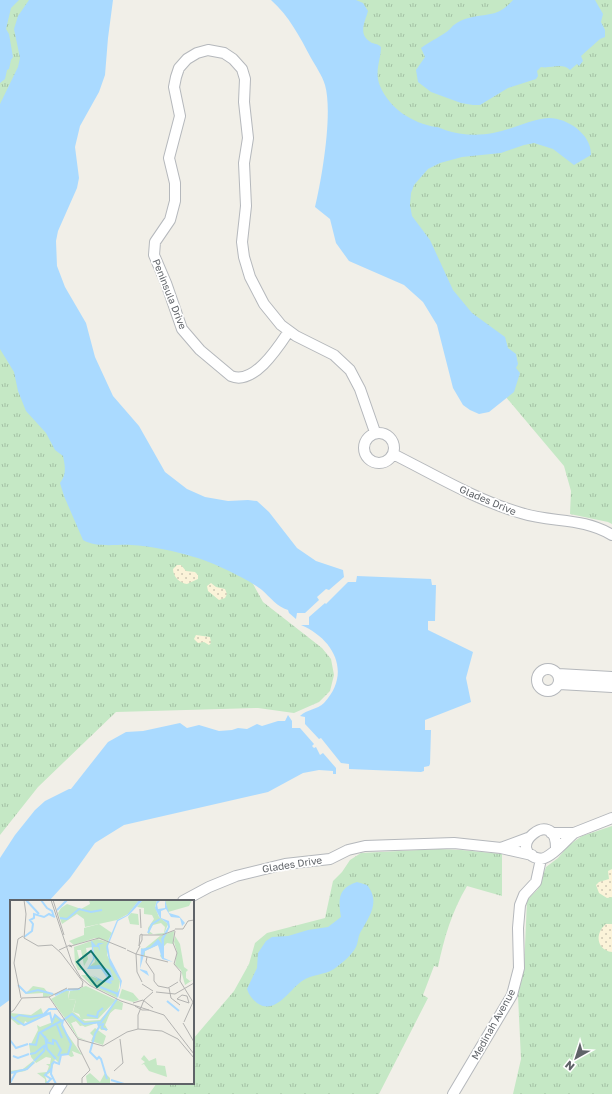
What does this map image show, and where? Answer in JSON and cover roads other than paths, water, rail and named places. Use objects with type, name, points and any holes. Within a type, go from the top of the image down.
[{"type":"street","name":"Peninsula Drive","points":[[288,331],[274,353],[260,367],[246,375],[236,378],[231,376],[200,350],[182,329],[166,283],[154,258],[155,242],[170,220],[175,201],[175,187],[169,158],[180,116],[174,87],[176,78],[180,68],[187,59],[203,51],[213,50],[229,56],[238,64],[244,74],[246,83],[244,102],[248,134],[244,163],[247,199],[242,234],[244,257],[250,277],[264,304],[281,325],[288,331],[328,351],[345,364],[360,389],[375,432]]},
{"type":"street","points":[[375,432],[384,433],[390,437],[394,445],[393,454],[383,463],[377,463],[368,459],[364,451],[364,442],[375,432]]},
{"type":"street","name":"Glades Drive","points":[[393,454],[479,498],[522,514],[596,526],[612,535]]},
{"type":"street","points":[[612,677],[558,679],[612,688]]},
{"type":"street","name":"Glades Drive","points":[[185,900],[209,887],[236,876],[285,864],[330,859],[348,850],[365,846],[446,843],[501,848],[537,857],[552,854],[556,848],[574,833],[612,818]]},
{"type":"street","name":"Glades Drive","points":[[501,848],[528,838],[538,830],[545,830],[551,833],[574,833]]},
{"type":"street","points":[[551,833],[556,840],[556,848]]},
{"type":"street","points":[[528,838],[527,847],[537,857]]},
{"type":"street","name":"Medinah Avenue","points":[[453,1094],[512,995],[518,968],[520,905],[524,895],[536,882],[537,857]]},
{"type":"street","points":[[55,1094],[61,1084]]},
{"type":"water","points":[[0,0],[19,0],[11,8],[6,29],[9,34],[13,57],[5,79],[0,83]]},
{"type":"water","points":[[29,0],[113,0],[105,75],[99,92],[80,126],[75,147],[79,178],[77,188],[58,231],[56,241],[57,266],[65,287],[86,323],[95,357],[113,396],[139,426],[165,472],[187,489],[205,497],[228,501],[257,501],[269,512],[297,548],[316,561],[343,570],[344,577],[329,590],[326,589],[317,597],[319,600],[305,613],[297,613],[296,619],[289,613],[288,610],[277,604],[262,590],[249,581],[210,562],[155,548],[131,545],[100,545],[83,540],[60,483],[65,473],[63,456],[55,450],[46,433],[26,411],[18,391],[14,372],[0,349],[0,104],[18,67],[20,58],[14,29],[18,16]]},
{"type":"water","points":[[271,0],[356,0],[363,3],[368,11],[363,32],[367,40],[381,47],[378,70],[378,81],[380,86],[390,102],[403,114],[410,118],[427,125],[456,133],[475,135],[500,132],[528,122],[549,118],[571,124],[578,129],[588,141],[591,155],[574,165],[553,149],[534,143],[501,153],[462,157],[440,163],[428,169],[414,185],[411,193],[410,205],[412,216],[430,240],[453,290],[472,313],[505,337],[508,348],[516,354],[518,364],[516,368],[520,373],[514,392],[489,412],[479,414],[463,405],[453,388],[437,325],[423,302],[404,285],[349,261],[336,243],[330,219],[315,207],[326,146],[328,112],[325,85],[321,74],[294,27]]},
{"type":"water","points":[[513,0],[595,0],[603,14],[601,22],[605,30],[605,37],[600,39],[581,56],[583,61],[579,66],[577,64],[570,70],[563,66],[541,67],[537,71],[538,76],[536,79],[508,88],[480,105],[461,103],[431,92],[418,82],[416,70],[425,57],[421,48],[444,34],[455,24],[472,17],[496,13]]},
{"type":"water","points":[[357,576],[431,579],[432,585],[436,585],[435,621],[428,621],[428,630],[473,652],[466,678],[471,702],[425,720],[425,730],[431,730],[430,764],[429,766],[424,767],[424,771],[349,769],[349,764],[341,763],[321,738],[319,739],[305,724],[305,717],[300,716],[324,703],[332,692],[337,680],[338,669],[330,648],[313,631],[301,625],[309,625],[309,617],[325,603],[326,604],[348,582],[356,582]]},
{"type":"water","points":[[288,715],[292,721],[292,728],[300,728],[314,744],[312,746],[314,748],[316,747],[320,755],[323,753],[336,768],[336,774],[333,774],[333,771],[319,770],[303,773],[268,792],[124,825],[95,843],[70,878],[50,900],[10,900],[10,1000],[0,1007],[0,858],[15,835],[35,810],[45,801],[71,789],[108,742],[126,732],[143,731],[180,723],[187,728],[199,725],[219,731],[238,728],[247,729],[257,724],[262,726],[278,721],[285,721]]},
{"type":"water","points":[[357,882],[367,885],[373,897],[373,903],[370,915],[360,933],[357,945],[352,953],[334,969],[302,981],[276,1004],[264,1006],[257,1003],[251,997],[247,989],[257,968],[258,953],[266,941],[272,937],[288,936],[308,930],[328,927],[341,917],[340,900],[343,891],[346,887]]}]
